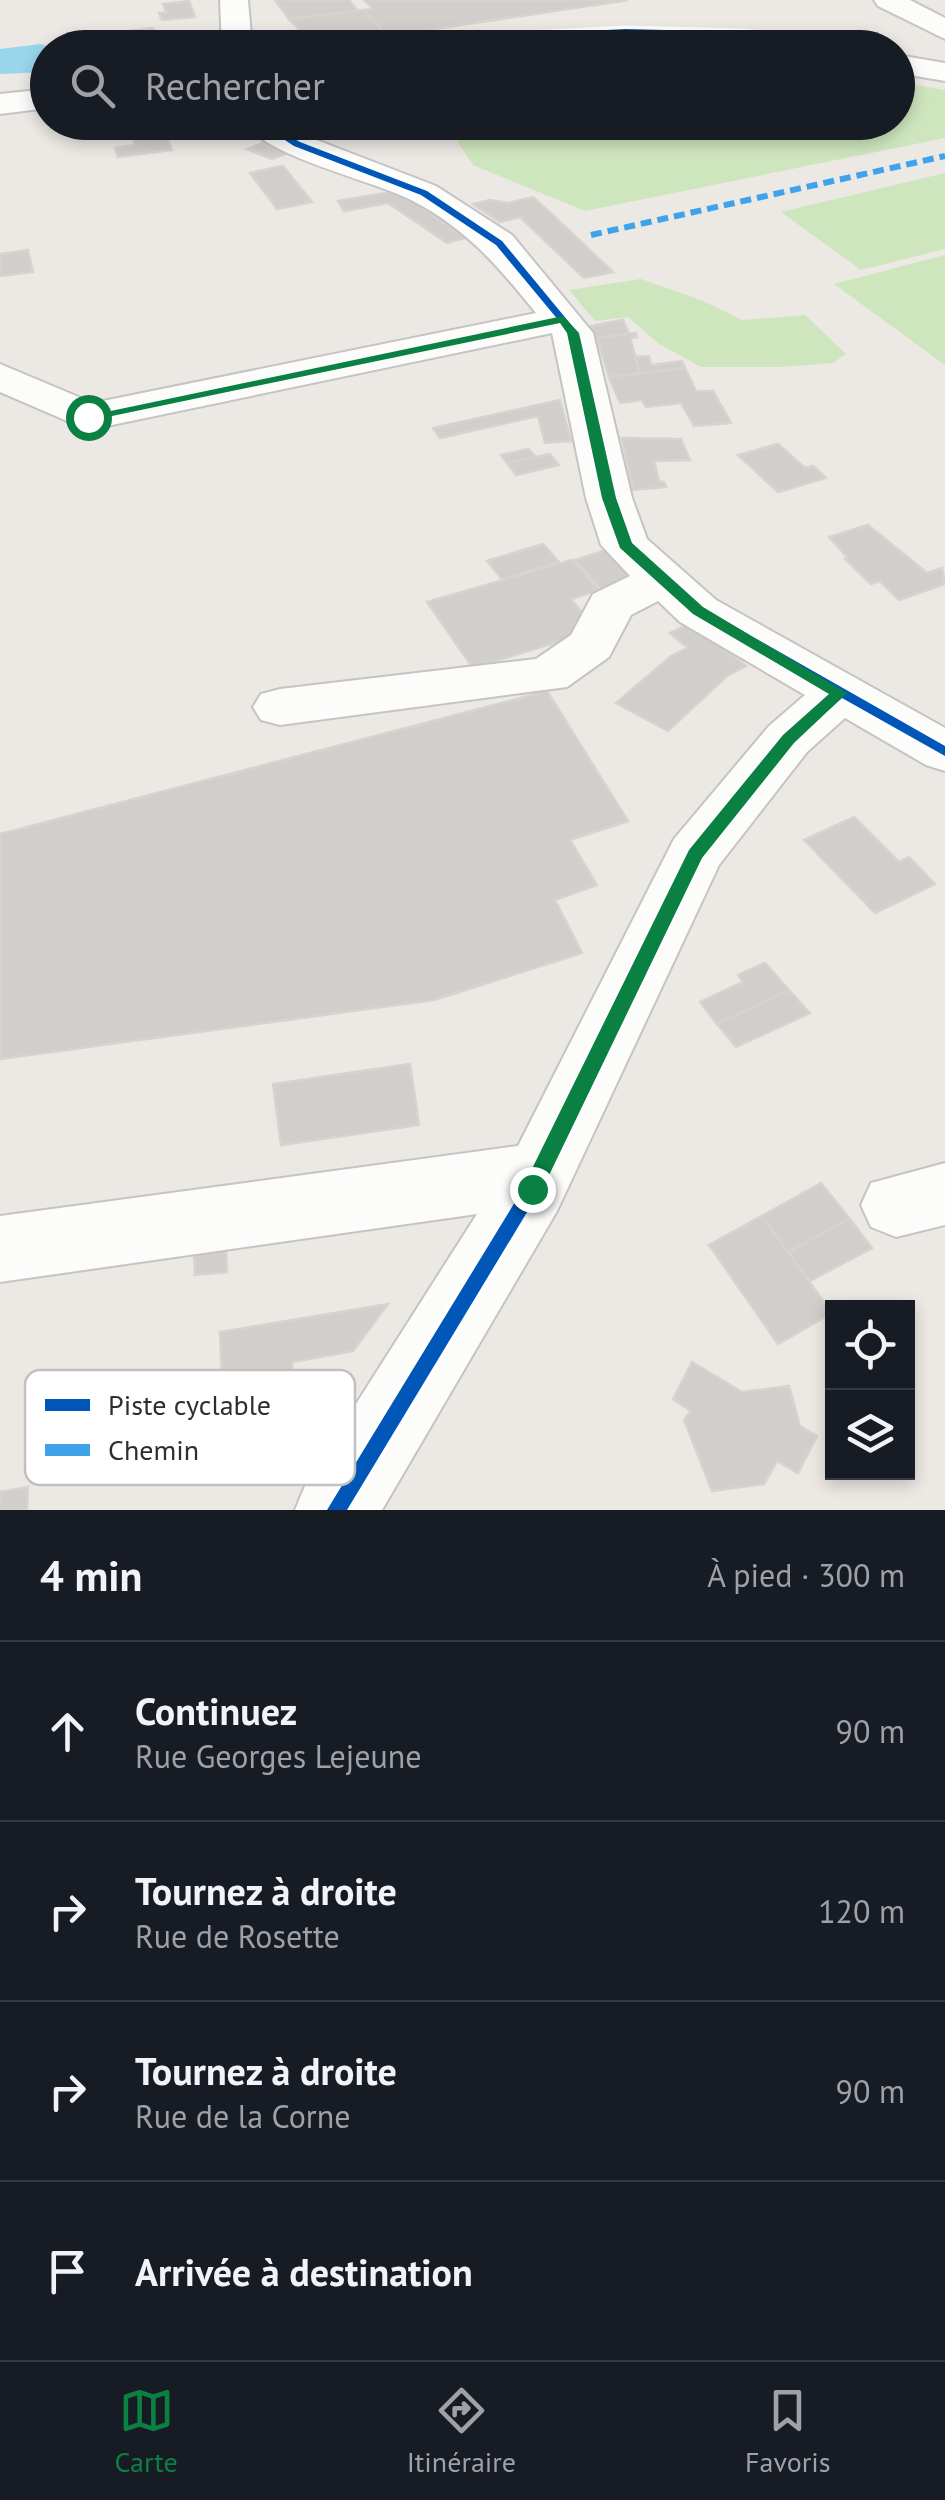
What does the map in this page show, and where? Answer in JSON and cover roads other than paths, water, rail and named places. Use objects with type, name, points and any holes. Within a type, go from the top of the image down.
[{"type":"street","points":[[234,0],[236,30]]},
{"type":"street","points":[[888,0],[945,30]]},
{"type":"street","points":[[915,67],[945,72]]},
{"type":"street","points":[[0,104],[30,100]]},
{"type":"street","points":[[290,140],[424,193],[463,216],[519,262],[573,333],[609,498],[625,545],[698,611],[945,752]]},
{"type":"street","points":[[0,376],[88,417],[563,319]]},
{"type":"street","points":[[280,708],[549,675],[591,646],[611,606],[662,579]]},
{"type":"street","points":[[355,1479],[539,1174],[695,854],[788,739],[840,693]]},
{"type":"street","points":[[0,1250],[539,1174]]},
{"type":"street","points":[[336,1510],[351,1485]]},
{"type":"water","points":[[30,45],[30,73],[0,74],[0,49]]}]
